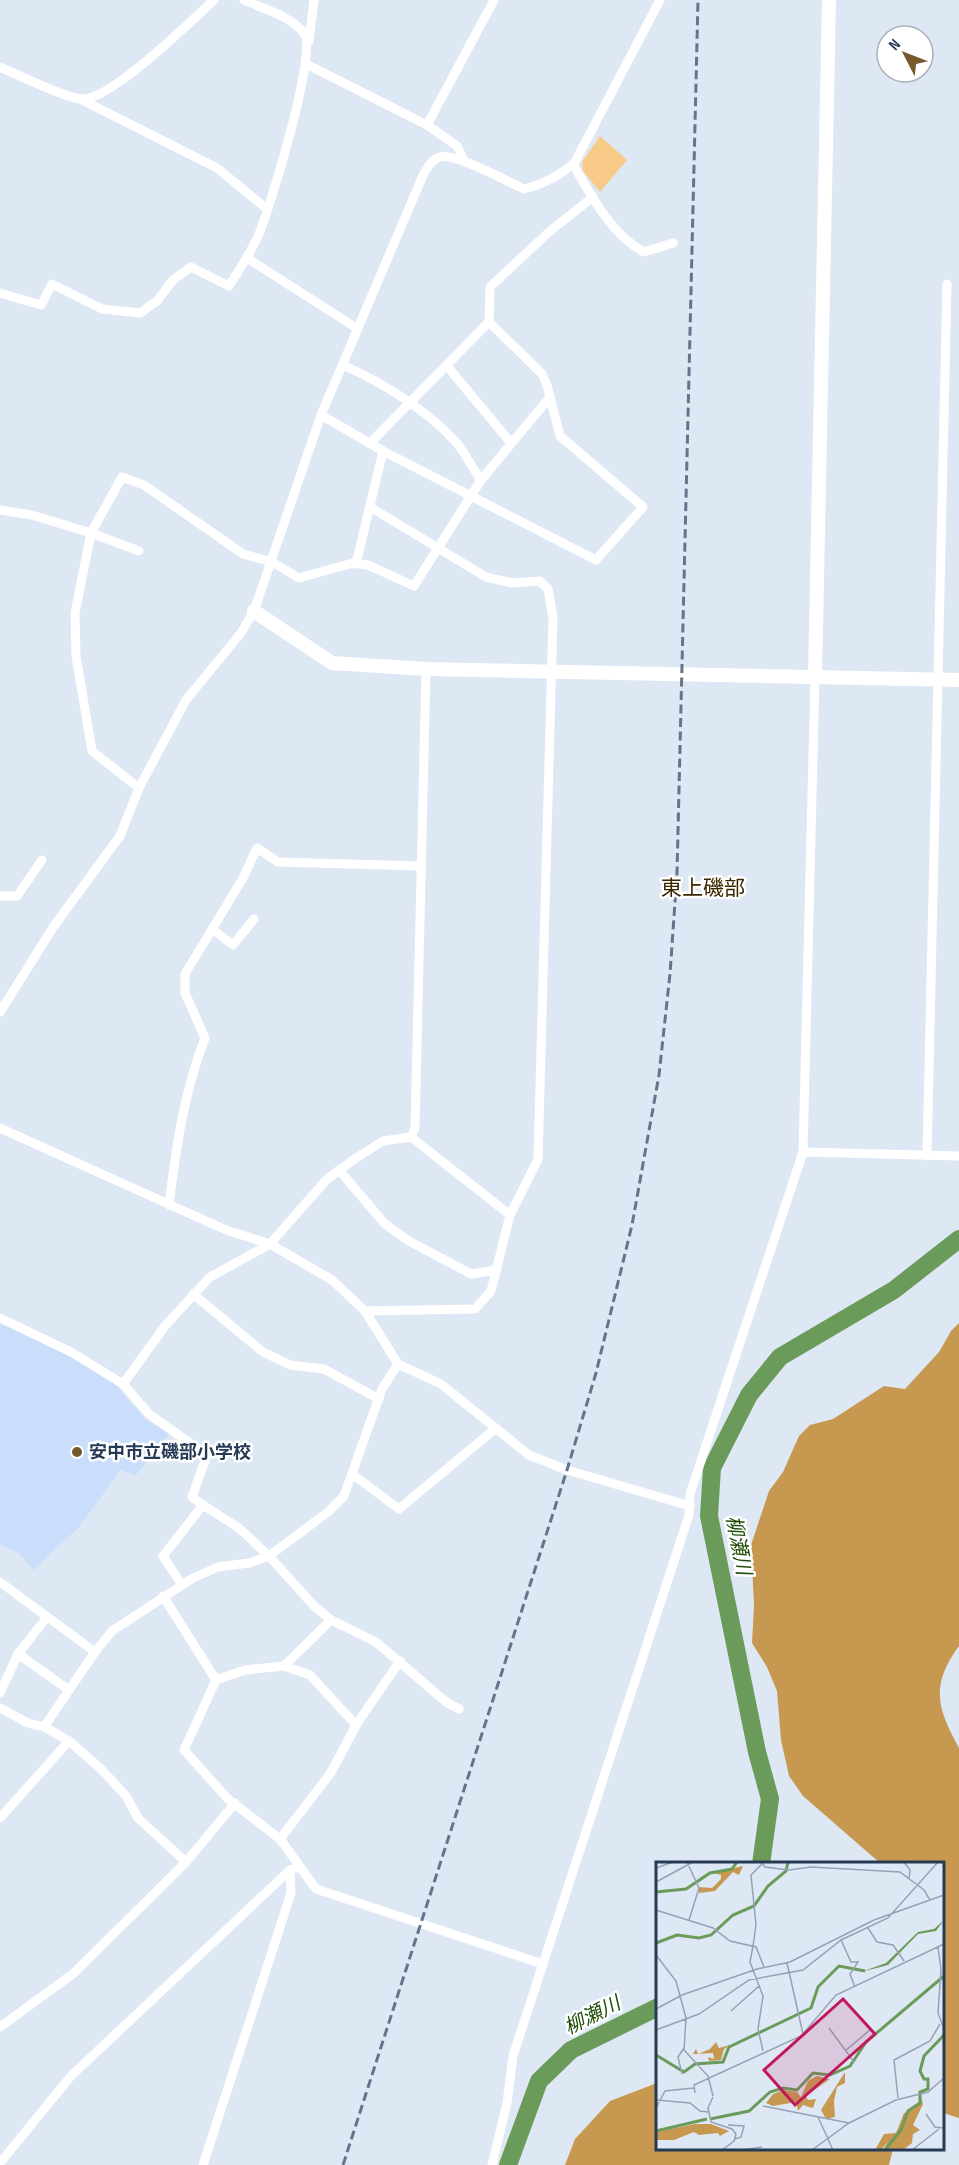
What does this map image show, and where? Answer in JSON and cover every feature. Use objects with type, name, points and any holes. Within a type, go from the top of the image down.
[{"type":"street","points":[[80,99],[95,98],[133,71],[214,0]]},
{"type":"street","points":[[244,0],[291,21],[304,33],[308,46]]},
{"type":"street","points":[[0,293],[41,304],[52,284],[102,309],[140,313],[157,300],[173,280],[191,267],[229,286],[247,258],[267,209],[306,64],[314,0]]},
{"type":"street","points":[[427,125],[494,0]]},
{"type":"street","points":[[0,1012],[54,926],[120,836],[139,789],[186,700],[241,633],[254,611],[321,415],[424,173],[431,162],[442,156],[456,157],[524,189],[542,184],[573,164],[660,0]]},
{"type":"street","points":[[492,2165],[507,2103],[513,2056],[686,1527],[690,1494],[803,1152],[829,0]]},
{"type":"street","points":[[306,64],[427,125],[457,146],[465,162]]},
{"type":"street","points":[[0,67],[80,99],[217,168],[267,209]]},
{"type":"street","points":[[573,164],[594,197],[631,245],[644,252],[673,243]]},
{"type":"street","points":[[371,442],[489,322],[490,287],[550,231],[594,197]]},
{"type":"street","points":[[247,258],[358,329]]},
{"type":"street","points":[[927,1156],[947,284]]},
{"type":"street","points":[[321,415],[383,451],[596,560],[643,507],[560,436],[542,374],[489,322]]},
{"type":"street","points":[[343,365],[381,382],[411,402],[456,442],[481,480]]},
{"type":"street","points":[[447,366],[511,443]]},
{"type":"street","points":[[139,789],[92,751],[76,656],[75,613],[90,533],[122,477],[144,485],[243,554],[272,562],[299,579],[356,564],[368,565],[414,586],[469,496],[550,397]]},
{"type":"street","points":[[356,564],[383,451]]},
{"type":"street","points":[[365,1311],[475,1308],[491,1291],[510,1215],[538,1159],[553,618],[548,589],[540,581],[513,583],[486,577],[370,507]]},
{"type":"street","points":[[0,510],[32,515],[139,551]]},
{"type":"street","points":[[254,611],[332,663],[426,669],[959,680]]},
{"type":"street","points":[[411,1137],[415,1128],[426,669]]},
{"type":"street","points":[[169,1204],[179,1129],[195,1063],[205,1038],[185,993],[185,974],[243,878],[257,848],[278,862],[421,866]]},
{"type":"street","points":[[0,896],[17,896],[42,860]]},
{"type":"street","points":[[212,929],[233,945],[254,919]]},
{"type":"street","points":[[0,1128],[226,1230],[270,1244],[332,1280],[365,1311],[398,1364],[441,1384],[529,1455],[562,1469],[690,1506]]},
{"type":"street","points":[[123,1384],[165,1326],[210,1278],[270,1244],[327,1179],[383,1141],[411,1137],[510,1215]]},
{"type":"street","points":[[803,1152],[959,1156]]},
{"type":"street","points":[[339,1170],[385,1224],[409,1241],[471,1274],[497,1270]]},
{"type":"street","points":[[193,1294],[263,1352],[290,1365],[324,1369],[379,1400]]},
{"type":"street","points":[[0,1318],[71,1352],[123,1384],[149,1414],[204,1453],[205,1461],[192,1497],[239,1528],[269,1556],[314,1606],[331,1620],[376,1642],[447,1702],[459,1709]]},
{"type":"street","points":[[44,1726],[112,1631],[182,1585],[218,1567],[249,1563],[269,1556],[328,1512],[344,1496],[379,1400],[398,1364]]},
{"type":"street","points":[[352,1474],[399,1509],[496,1428]]},
{"type":"street","points":[[182,1585],[163,1556],[203,1505]]},
{"type":"street","points":[[0,1582],[95,1652]]},
{"type":"street","points":[[164,1596],[216,1680]]},
{"type":"street","points":[[0,1693],[18,1654],[47,1617]]},
{"type":"street","points":[[284,1666],[331,1620]]},
{"type":"street","points":[[18,1654],[69,1690]]},
{"type":"street","points":[[280,1839],[330,1774],[356,1725],[400,1661]]},
{"type":"street","points":[[356,1725],[310,1675],[284,1666],[245,1670],[216,1680],[184,1750],[208,1778],[280,1839],[316,1889],[543,1964]]},
{"type":"street","points":[[0,1708],[28,1723],[44,1726],[69,1741],[101,1769],[126,1796],[138,1818],[186,1862]]},
{"type":"street","points":[[0,1818],[69,1741]]},
{"type":"street","points":[[0,2027],[74,1973],[186,1862],[235,1803]]},
{"type":"street","points":[[0,2163],[71,2076],[290,1870],[300,1867]]},
{"type":"street","points":[[202,2165],[291,1893],[290,1870]]},
{"type":"shaded area","points":[[600,136],[627,160],[600,192],[583,171],[582,162]]},
{"type":"shaded area","name":"安中市立磯部小学校","points":[[0,1321],[69,1354],[114,1383],[145,1419],[169,1434],[135,1476],[121,1470],[78,1528],[33,1570],[21,1555],[0,1544]]},
{"type":"shaded area","points":[[959,1323],[959,1646],[944,1673],[940,1685],[940,1697],[946,1721],[959,1748],[959,2118],[944,2113],[944,1862],[879,1862],[803,1796],[789,1776],[781,1740],[777,1691],[767,1667],[752,1643],[754,1605],[751,1545],[769,1491],[783,1472],[799,1436],[810,1425],[833,1419],[884,1386],[905,1389],[939,1352],[951,1331]]},
{"type":"shaded area","points":[[656,2083],[656,2150],[893,2150],[889,2165],[565,2165],[575,2139],[610,2101]]},
{"type":"waterway","name":"柳瀬川","points":[[761,1862],[770,1799],[757,1752],[709,1516],[712,1468],[749,1395],[780,1357],[894,1290],[959,1239]]},
{"type":"waterway","name":"柳瀬川","points":[[508,2165],[539,2081],[571,2050],[656,2008]]},
{"type":"railway","points":[[343,2165],[567,1470],[596,1373],[632,1225],[659,1075],[670,974],[677,873],[698,0]]},
{"type":"place","name":"安中市立磯部小学校","points":[[77,1452]]},
{"type":"district","name":"東上磯部","points":[[703,888]]}]
